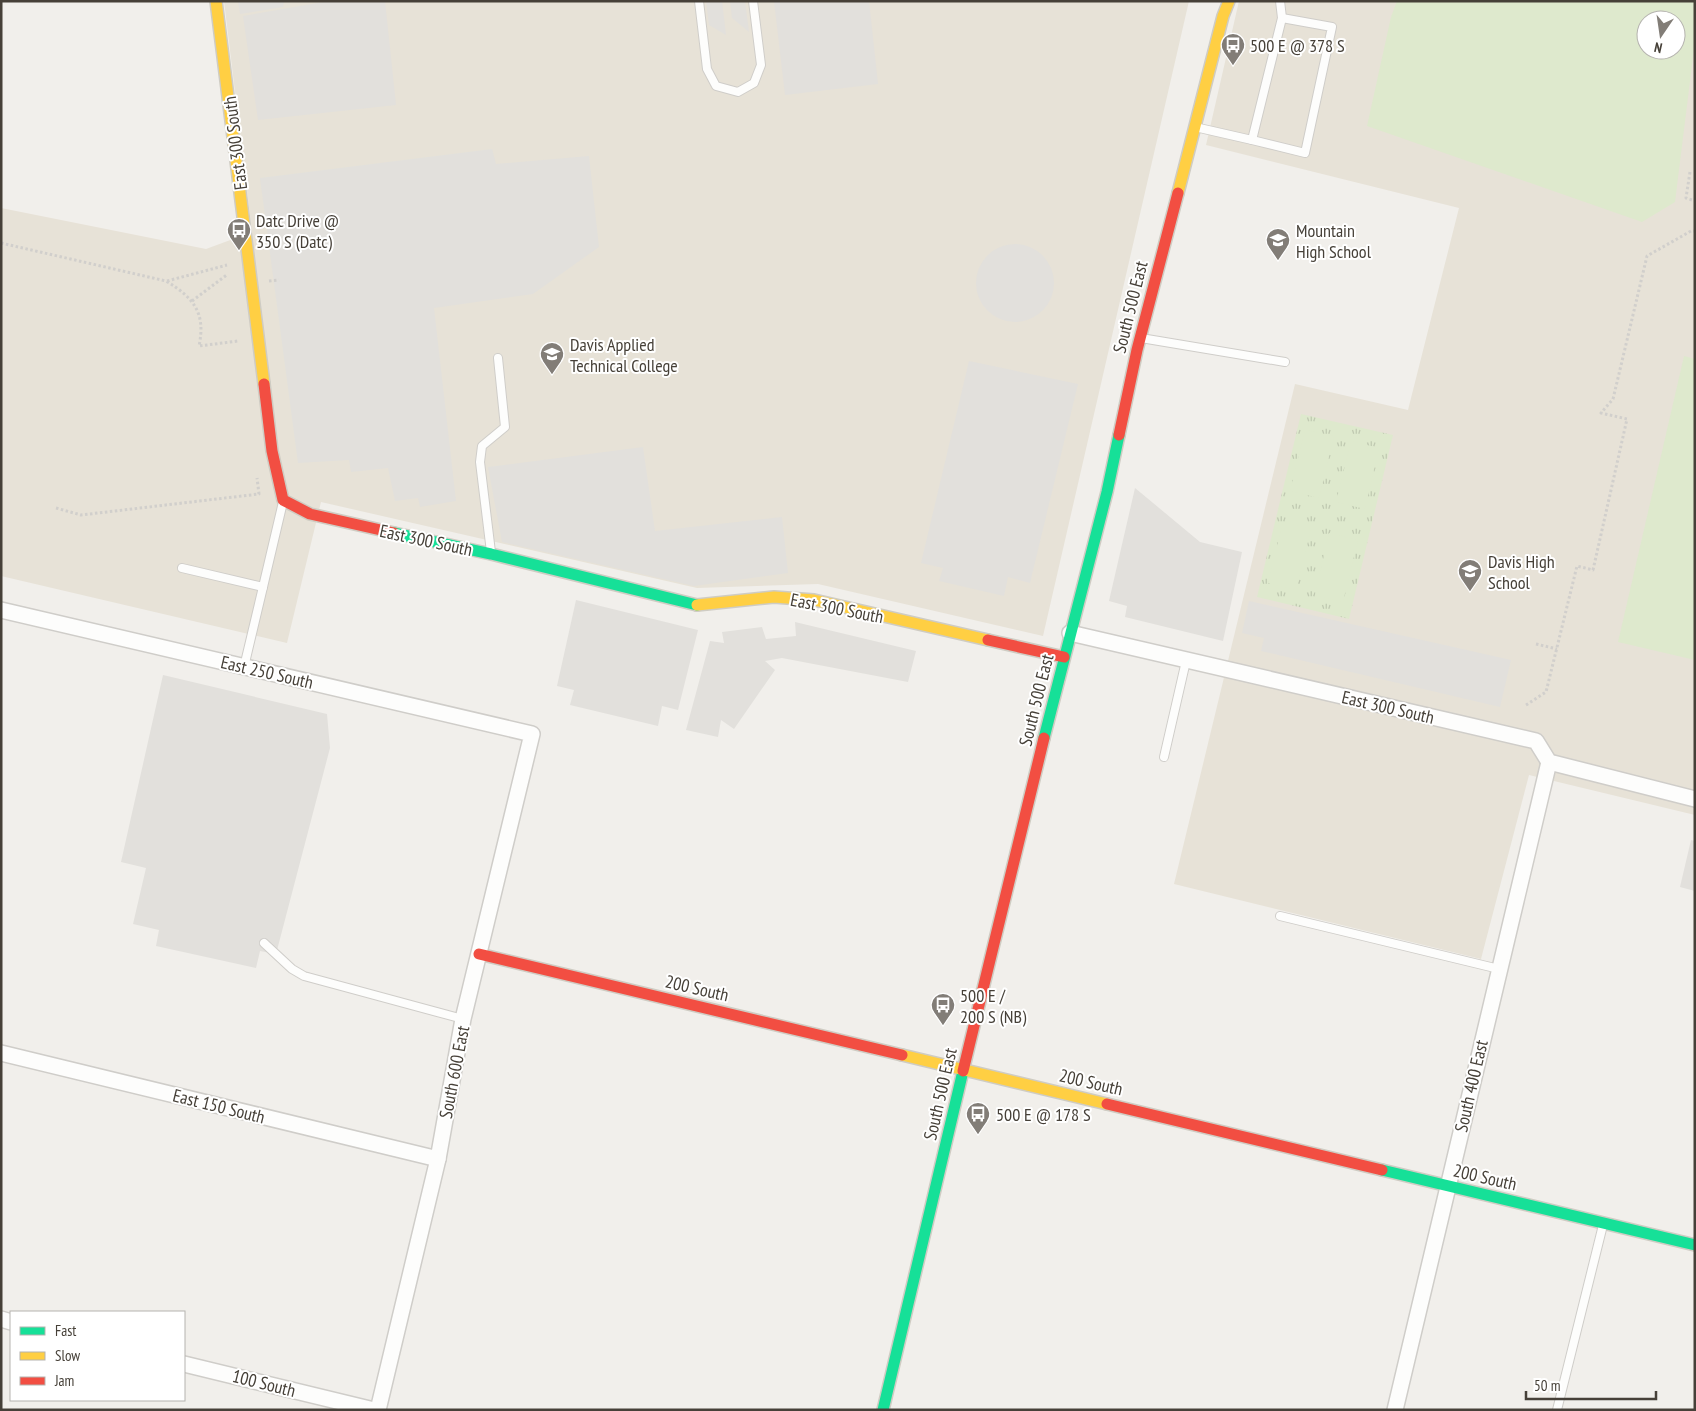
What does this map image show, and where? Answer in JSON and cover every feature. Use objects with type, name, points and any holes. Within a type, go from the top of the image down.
[{"type":"street","name":"East 300 South","points":[[216,1],[272,451],[283,500],[310,514],[491,554],[700,606],[774,597],[814,600],[1064,657]]},
{"type":"street","name":"South 500 East","points":[[883,1410],[963,1070],[1064,657],[1107,492],[1140,338],[1223,16],[1229,1]]},
{"type":"street","name":"East 250 South","points":[[1,610],[532,734]]},
{"type":"street","name":"East 300 South","points":[[1070,633],[1536,741],[1549,762]]},
{"type":"street","name":"South 600 East","points":[[376,1410],[438,1159],[463,1019],[532,734]]},
{"type":"street","points":[[1549,762],[1695,799]]},
{"type":"street","name":"South 400 East","points":[[1395,1410],[1549,762]]},
{"type":"street","name":"200 South","points":[[479,954],[1695,1245]]},
{"type":"street","name":"East 150 South","points":[[1,1053],[438,1159]]},
{"type":"street","name":"100 South","points":[[185,1364],[376,1410]]},
{"type":"lane","points":[[699,1],[707,69],[716,86],[738,92],[754,83],[761,66],[753,1]]},
{"type":"lane","points":[[1252,140],[1282,18],[1280,1]]},
{"type":"lane","points":[[1194,127],[1304,153],[1332,27],[1282,18]]},
{"type":"lane","points":[[1140,338],[1285,362]]},
{"type":"lane","points":[[491,554],[480,462],[482,446],[505,427],[498,358]]},
{"type":"lane","points":[[244,667],[283,500]]},
{"type":"lane","points":[[182,568],[263,587]]},
{"type":"lane","points":[[1164,757],[1186,661]]},
{"type":"lane","points":[[1280,916],[1499,969]]},
{"type":"lane","points":[[264,943],[292,969],[304,976],[463,1019]]},
{"type":"lane","points":[[1556,1410],[1603,1223]]},
{"type":"path","points":[[1690,172],[1686,198],[1695,200]]},
{"type":"path","points":[[1526,705],[1546,692],[1577,566],[1593,570],[1627,419],[1601,413],[1613,399],[1646,256],[1695,231]]},
{"type":"path","points":[[1,243],[166,281],[183,291],[192,301],[201,320],[202,334],[199,346],[238,341]]},
{"type":"path","points":[[166,281],[227,265]]},
{"type":"path","points":[[192,301],[228,274]]},
{"type":"path","points":[[56,508],[82,514],[259,494],[256,475]]},
{"type":"path","points":[[1536,644],[1557,649]]},
{"type":"shaded area","name":"Davis Applied Technical College","points":[[224,1],[1189,1],[1043,636],[818,584],[697,588],[321,502],[287,643],[1,576],[1,208],[206,249],[252,232]]},
{"type":"shaded area","points":[[238,1],[284,1],[283,7],[240,14]]},
{"type":"shaded area","points":[[329,1],[385,1],[396,105],[258,120],[243,16]]},
{"type":"shaded area","points":[[706,1],[722,1],[726,35],[709,25]]},
{"type":"shaded area","points":[[730,1],[745,1],[749,32],[732,18]]},
{"type":"shaded area","points":[[774,1],[869,1],[878,84],[785,95]]},
{"type":"shaded area","name":"Davis High School","points":[[1239,1],[1695,1],[1695,815],[1529,775],[1481,959],[1174,884],[1295,384],[1408,410],[1459,208],[1206,145]]},
{"type":"shaded area","points":[[492,149],[496,164],[589,156],[599,247],[533,294],[434,308],[456,501],[420,507],[418,498],[395,501],[388,468],[351,472],[349,460],[298,463],[260,178]]},
{"type":"shaded area","points":[[1015,244],[1030,247],[1043,255],[1051,268],[1054,283],[1051,298],[1043,311],[1030,319],[1015,322],[1000,319],[987,311],[979,298],[976,283],[979,268],[987,255],[1000,247]]},
{"type":"shaded area","points":[[969,361],[1078,384],[1030,583],[1008,577],[1004,596],[939,581],[943,568],[921,563]]},
{"type":"shaded area","points":[[643,447],[655,531],[782,517],[788,573],[694,586],[502,542],[488,467]]},
{"type":"shaded area","points":[[1135,488],[1200,542],[1242,552],[1223,641],[1125,617],[1127,606],[1109,601]]},
{"type":"shaded area","points":[[576,600],[698,630],[678,710],[662,706],[658,726],[570,705],[574,690],[557,686]]},
{"type":"shaded area","points":[[1249,601],[1511,660],[1500,707],[1261,651],[1264,638],[1242,633]]},
{"type":"shaded area","points":[[795,622],[916,651],[908,682],[782,658],[765,661],[775,670],[734,729],[721,720],[718,737],[686,730],[710,641],[724,643],[722,632],[762,627],[766,639],[796,636]]},
{"type":"shaded area","points":[[163,675],[327,714],[330,748],[276,954],[260,951],[256,968],[156,946],[159,930],[133,924],[146,868],[121,862]]},
{"type":"shaded area","points":[[1691,840],[1695,841],[1695,891],[1680,887]]},
{"type":"green space","points":[[1397,1],[1695,1],[1695,41],[1675,202],[1642,222],[1367,126],[1391,17]]},
{"type":"green space","points":[[1684,356],[1695,359],[1695,660],[1618,642]]},
{"type":"green space","points":[[1301,414],[1393,435],[1349,619],[1257,597]]},
{"type":"green space","points":[[1305,430],[1334,436],[1319,498],[1290,491]]},
{"type":"green space","points":[[1351,441],[1379,448],[1365,509],[1336,502]]},
{"type":"green space","points":[[1283,522],[1311,529],[1296,590],[1268,583]]},
{"type":"green space","points":[[1329,533],[1358,540],[1343,602],[1315,595]]},
{"type":"traffic: fast","points":[[1044,738],[1107,492],[1119,435]]},
{"type":"traffic: fast","points":[[394,533],[491,554],[697,605]]},
{"type":"traffic: fast","points":[[883,1410],[963,1071]]},
{"type":"traffic: fast","points":[[1382,1170],[1695,1245]]},
{"type":"traffic: slow","points":[[216,1],[264,384]]},
{"type":"traffic: slow","points":[[1178,193],[1223,16],[1229,1]]},
{"type":"traffic: slow","points":[[697,605],[774,597],[814,600],[988,640]]},
{"type":"traffic: slow","points":[[902,1055],[1107,1104]]},
{"type":"traffic: jam","points":[[1119,435],[1137,350],[1178,193]]},
{"type":"traffic: jam","points":[[264,384],[272,451],[283,500],[310,514],[394,533]]},
{"type":"traffic: jam","points":[[988,640],[1064,657]]},
{"type":"traffic: jam","points":[[963,1071],[1044,738]]},
{"type":"traffic: jam","points":[[479,954],[902,1055]]},
{"type":"traffic: jam","points":[[1107,1104],[1382,1170]]},
{"type":"place","name":"500 E @ 378 S","points":[[1233,66]]},
{"type":"place","name":"Datc Drive @ 350 S (Datc)","points":[[239,251]]},
{"type":"place","name":"Mountain High School","points":[[1278,261]]},
{"type":"place","name":"Davis Applied Technical College","points":[[552,375]]},
{"type":"place","name":"Davis High School","points":[[1470,592]]},
{"type":"place","name":"500 E / 200 S (NB)","points":[[943,1026]]},
{"type":"place","name":"500 E @ 178 S","points":[[978,1135]]}]
